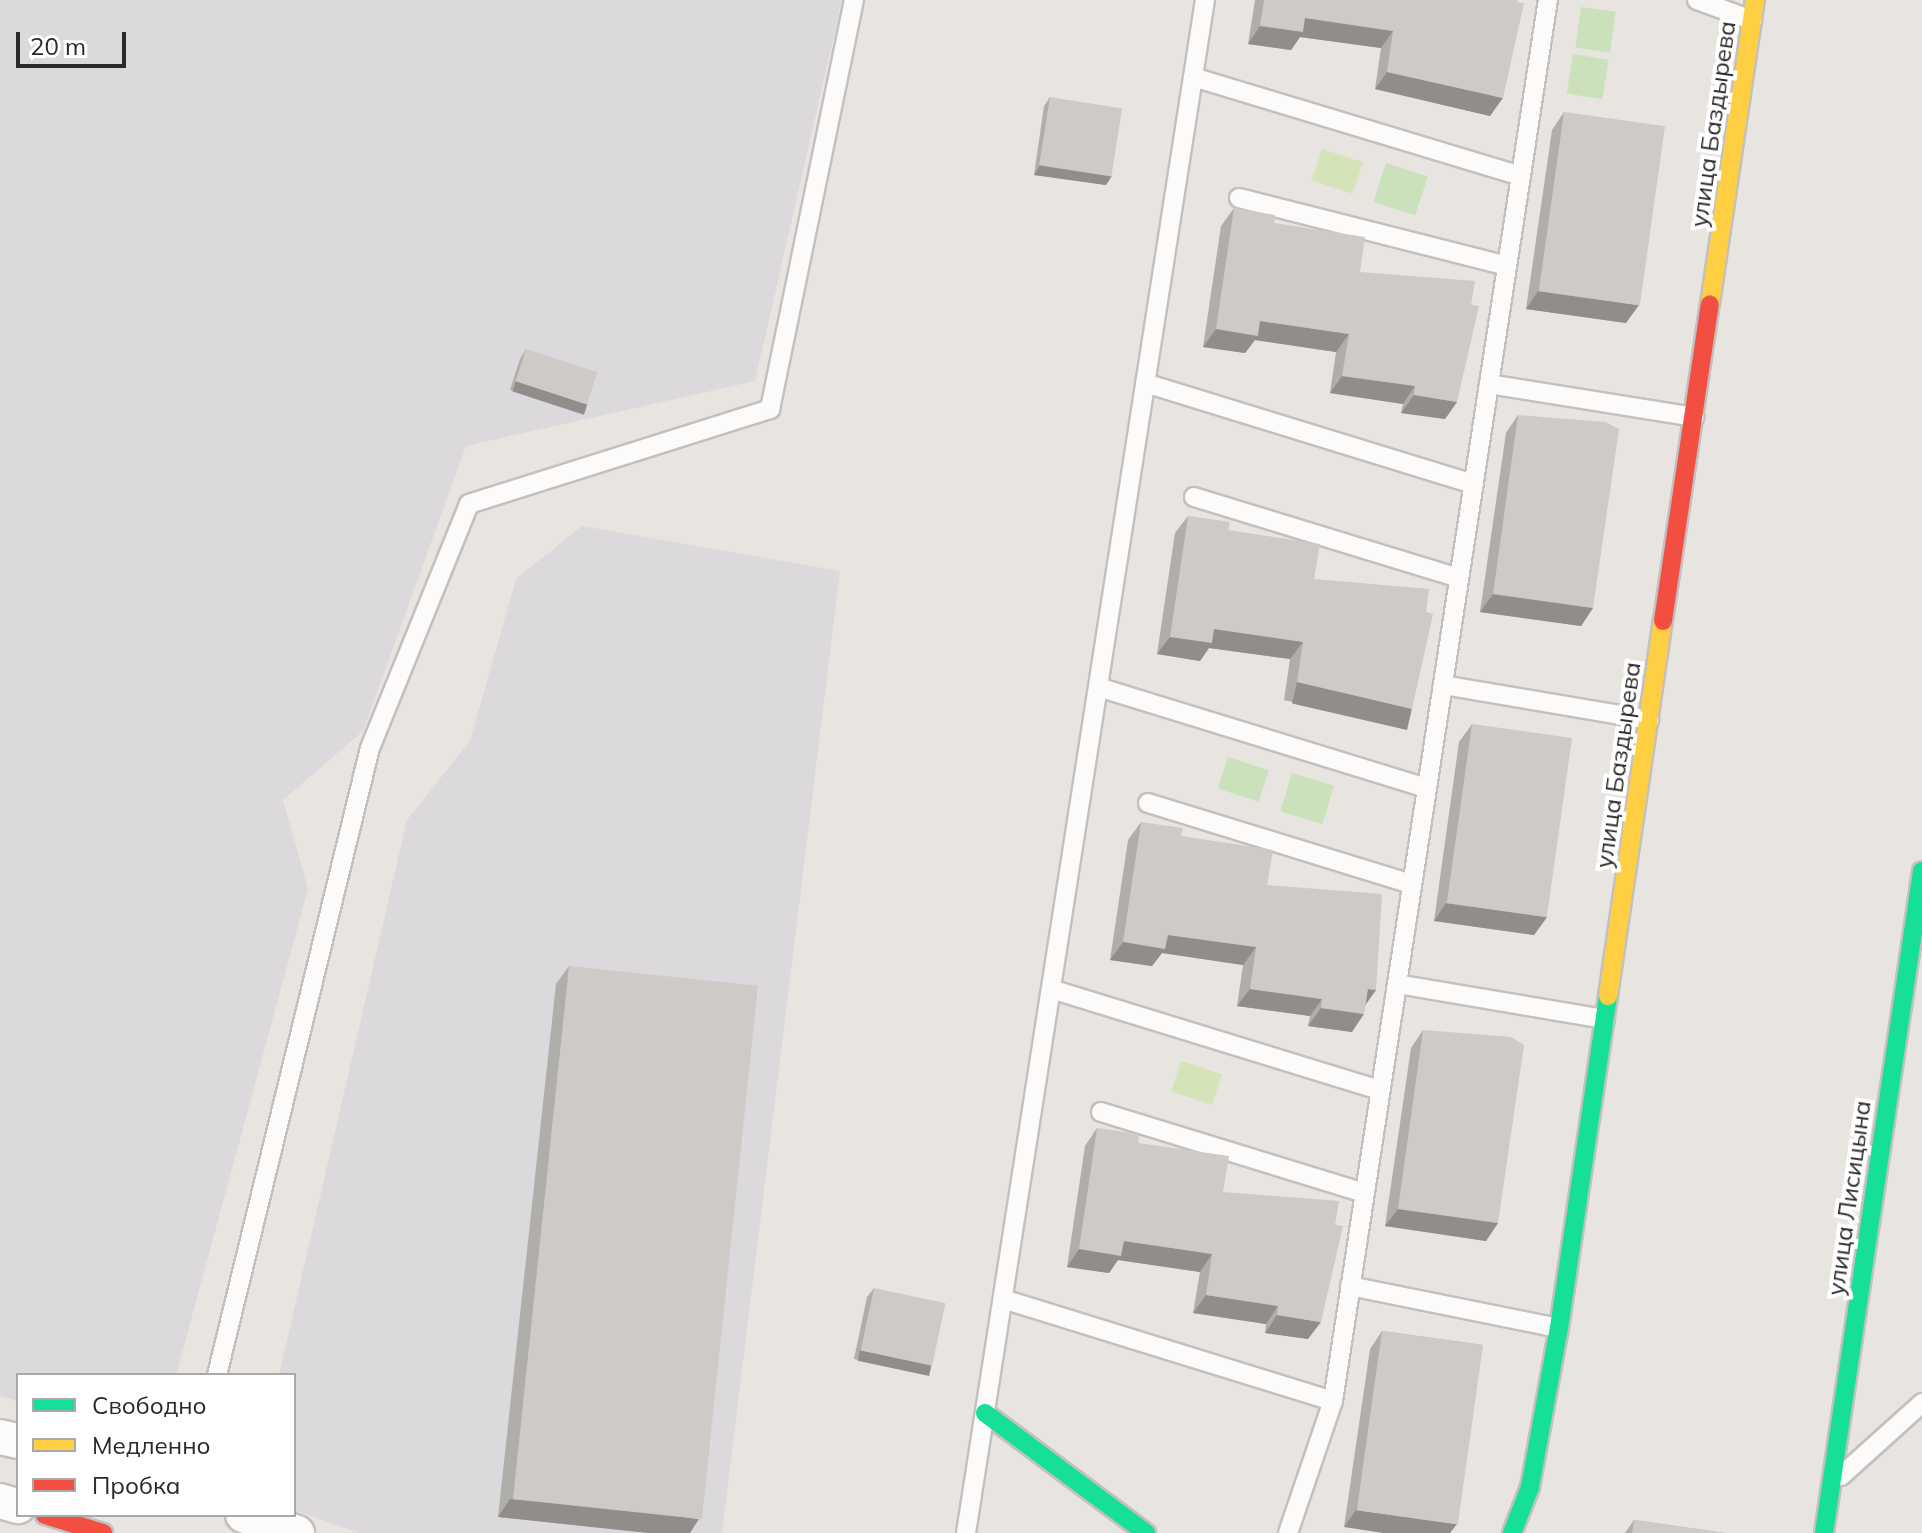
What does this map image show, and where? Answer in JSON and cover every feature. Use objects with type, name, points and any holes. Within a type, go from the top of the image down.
[{"type":"street","name":"улица Баздырева","points":[[1512,1533],[1530,1487],[1559,1328],[1755,0]]},
{"type":"street","name":"улица Лисицына","points":[[1824,1533],[1922,871]]},
{"type":"street","points":[[985,1413],[1146,1533]]},
{"type":"street","points":[[51,1517],[103,1533]]},
{"type":"street","points":[[249,1517],[297,1533]]},
{"type":"lane","points":[[217,1373],[370,748],[469,504],[770,409],[854,0]]},
{"type":"lane","points":[[966,1533],[1205,0]]},
{"type":"lane","points":[[1288,1533],[1333,1401],[1548,0]]},
{"type":"lane","points":[[1697,0],[1752,20]]},
{"type":"lane","points":[[1193,77],[1521,176]]},
{"type":"lane","points":[[1239,198],[1507,266]]},
{"type":"lane","points":[[1145,383],[1473,484]]},
{"type":"lane","points":[[1489,384],[1694,417]]},
{"type":"lane","points":[[1194,497],[1459,578]]},
{"type":"lane","points":[[1443,685],[1649,720]]},
{"type":"lane","points":[[1098,687],[1427,788]]},
{"type":"lane","points":[[1148,803],[1412,884]]},
{"type":"lane","points":[[1397,984],[1605,1019]]},
{"type":"lane","points":[[1051,989],[1380,1090]]},
{"type":"lane","points":[[1101,1112],[1365,1193]]},
{"type":"lane","points":[[1350,1286],[1559,1328]]},
{"type":"lane","points":[[1003,1299],[1333,1401]]},
{"type":"lane","points":[[1831,1486],[1922,1403]]},
{"type":"shaded area","points":[[0,0],[842,0],[755,381],[466,446],[363,731],[283,800],[308,889],[177,1373],[16,1373],[16,1400],[0,1396]]},
{"type":"shaded area","points":[[582,526],[840,571],[722,1533],[359,1533],[296,1511],[296,1373],[279,1373],[407,820],[470,741],[516,579]]},
{"type":"green space","points":[[1581,7],[1616,12],[1610,52],[1575,48]]},
{"type":"green space","points":[[1573,54],[1609,60],[1602,99],[1567,94]]},
{"type":"green space","points":[[1322,149],[1363,162],[1353,194],[1312,180]]},
{"type":"green space","points":[[1386,163],[1428,177],[1415,216],[1373,202]]},
{"type":"green space","points":[[1228,757],[1269,770],[1259,802],[1218,788]]},
{"type":"green space","points":[[1292,773],[1334,786],[1322,824],[1280,811]]},
{"type":"green space","points":[[1181,1061],[1222,1074],[1212,1105],[1171,1091]]},
{"type":"building","points":[[1264,0],[1517,0],[1524,3],[1503,98],[1387,72],[1393,31],[1305,18],[1303,32],[1260,26]]},
{"type":"building","points":[[1050,97],[1122,108],[1111,177],[1039,165]]},
{"type":"building","points":[[1564,112],[1665,126],[1640,305],[1539,291]]},
{"type":"building","points":[[1234,208],[1275,215],[1274,223],[1365,237],[1360,272],[1475,281],[1471,305],[1479,306],[1457,402],[1414,395],[1415,386],[1342,376],[1349,334],[1260,321],[1258,336],[1216,329]]},
{"type":"building","points":[[526,349],[597,372],[587,405],[515,381]]},
{"type":"building","points":[[1518,415],[1605,422],[1619,429],[1593,608],[1493,594]]},
{"type":"building","points":[[1188,516],[1230,522],[1228,530],[1320,544],[1314,579],[1429,589],[1426,612],[1433,614],[1412,709],[1297,682],[1303,642],[1214,629],[1212,643],[1170,637]]},
{"type":"building","points":[[1472,724],[1572,738],[1547,917],[1447,903]]},
{"type":"building","points":[[1141,822],[1183,828],[1181,836],[1273,850],[1267,885],[1382,894],[1376,990],[1368,989],[1364,1014],[1321,1008],[1322,999],[1250,989],[1256,947],[1168,935],[1165,949],[1123,942]]},
{"type":"building","points":[[569,966],[758,986],[702,1519],[513,1499]]},
{"type":"building","points":[[1423,1030],[1511,1037],[1524,1045],[1498,1223],[1398,1209]]},
{"type":"building","points":[[1097,1128],[1139,1134],[1138,1143],[1229,1156],[1223,1192],[1339,1201],[1335,1225],[1343,1226],[1321,1322],[1277,1315],[1278,1306],[1206,1295],[1212,1254],[1124,1241],[1121,1256],[1079,1249]]},
{"type":"building","points":[[874,1288],[945,1303],[932,1366],[861,1351]]},
{"type":"building","points":[[1382,1331],[1483,1345],[1458,1524],[1357,1510]]},
{"type":"building","points":[[1634,1520],[1725,1533],[1632,1533]]},
{"type":"traffic: fast","points":[[1824,1533],[1922,871]]},
{"type":"traffic: fast","points":[[1512,1533],[1530,1487],[1559,1328],[1608,996]]},
{"type":"traffic: fast","points":[[985,1413],[1146,1533]]},
{"type":"traffic: slow","points":[[1710,304],[1755,0]]},
{"type":"traffic: slow","points":[[1608,996],[1663,621]]},
{"type":"traffic: jam","points":[[1663,621],[1710,304]]},
{"type":"traffic: jam","points":[[51,1517],[103,1533]]}]
